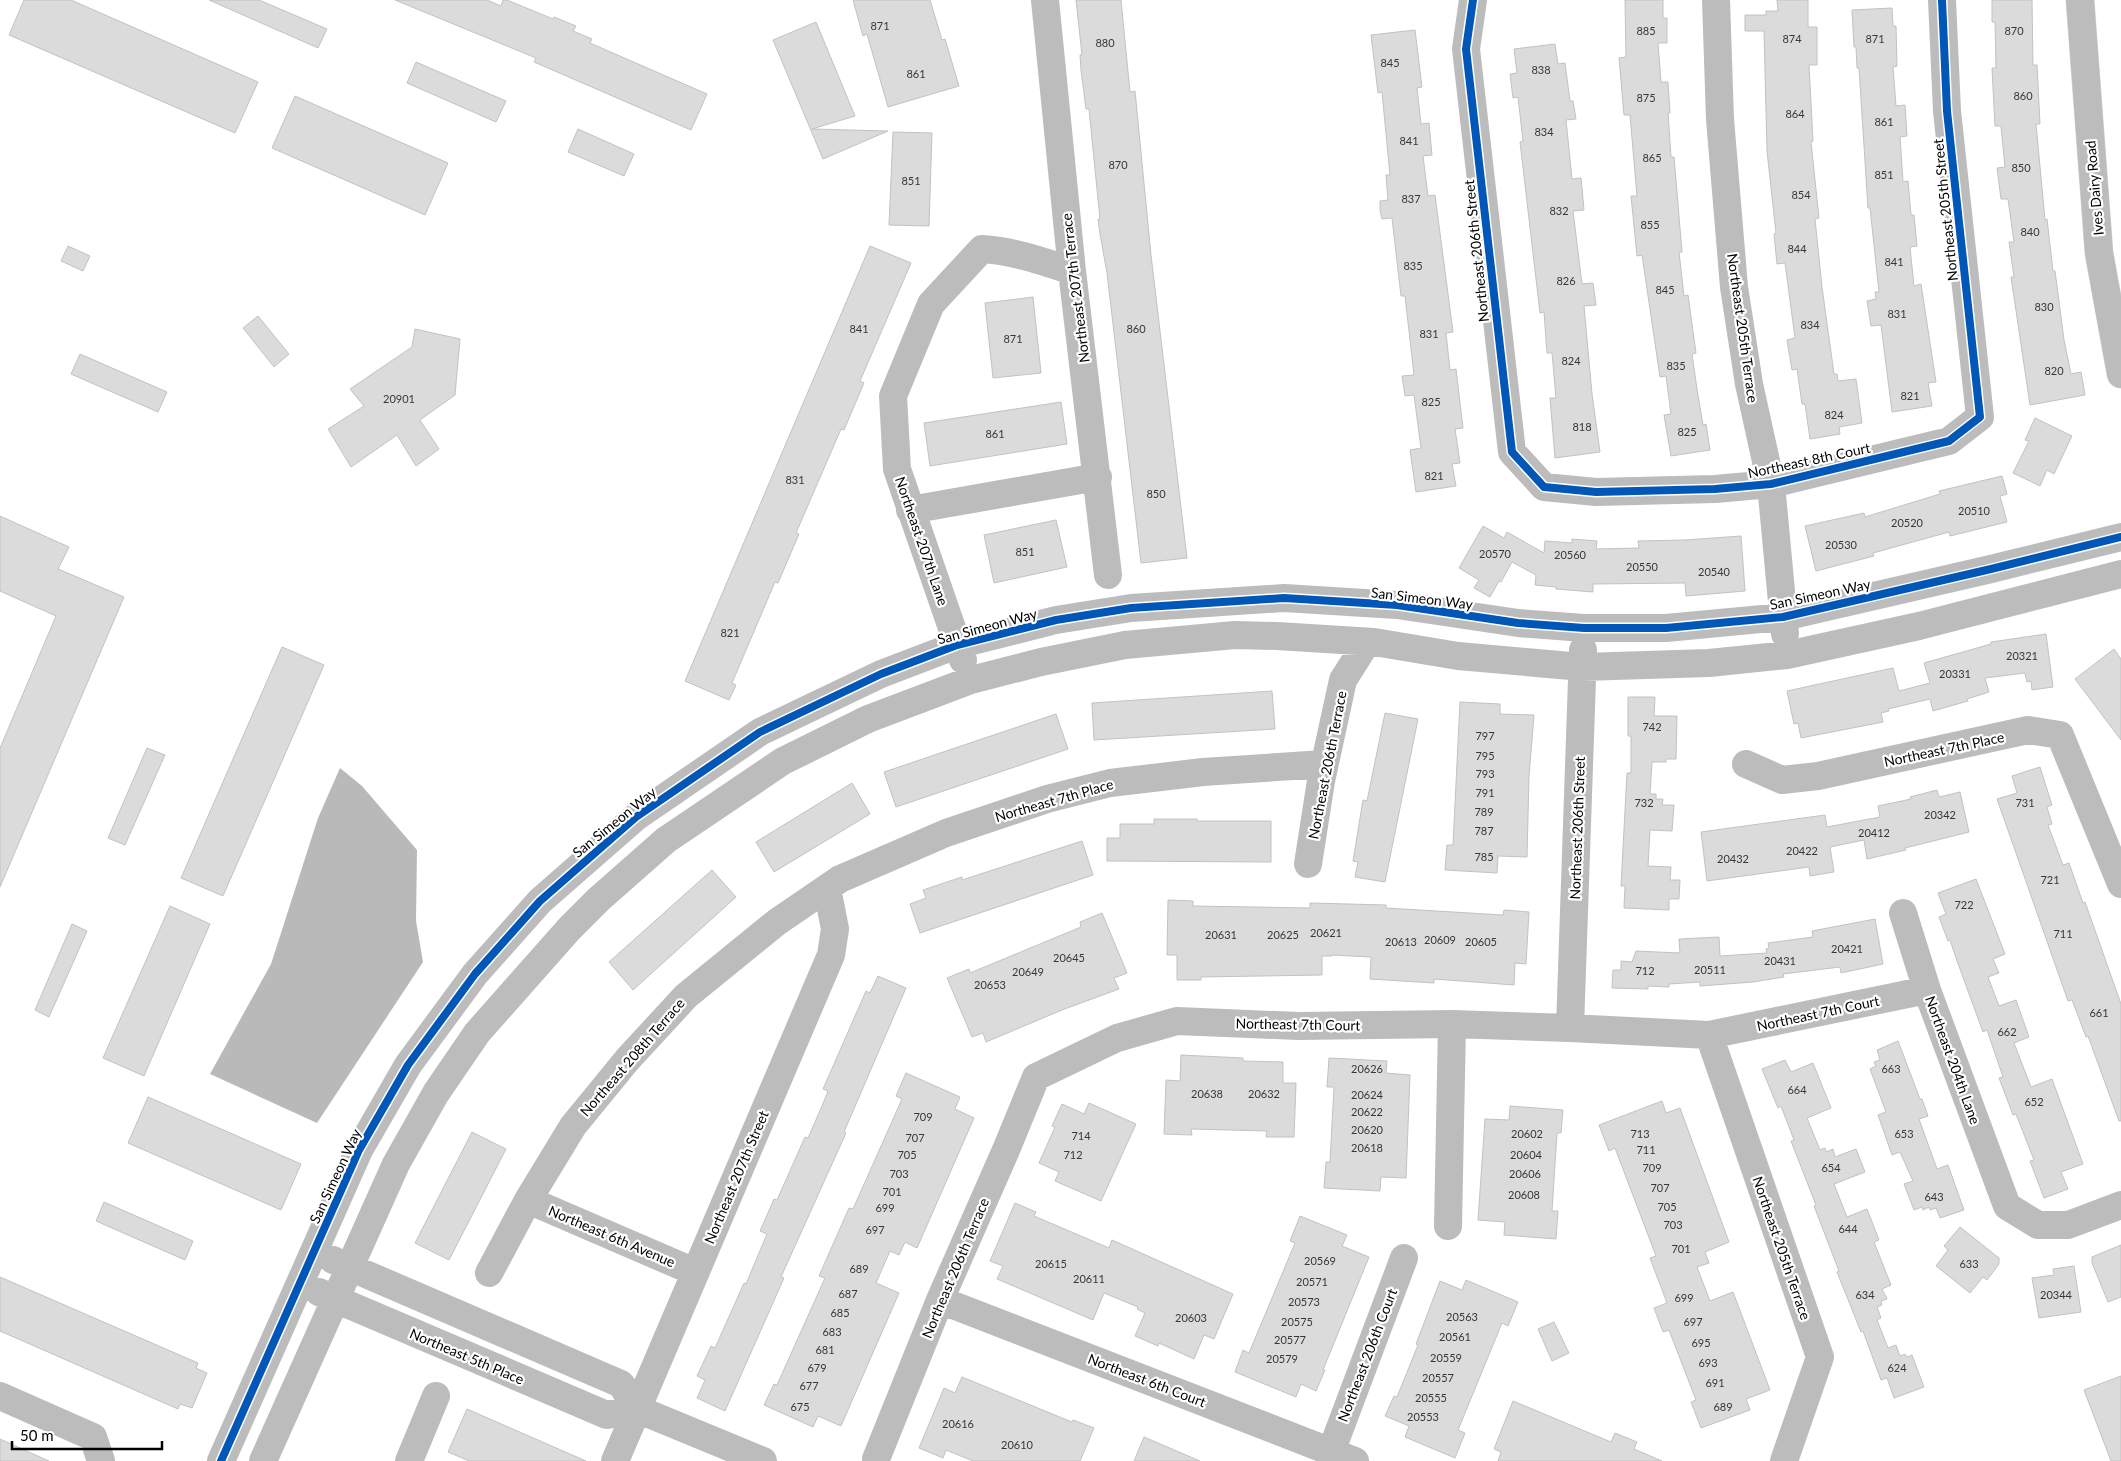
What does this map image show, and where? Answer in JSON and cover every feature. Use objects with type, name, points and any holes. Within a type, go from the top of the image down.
[{"type":"street","name":"Northeast 207th Terrace","points":[[1045,0],[1072,271],[1098,477],[1108,575]]},
{"type":"street","name":"Northeast 206th Street","points":[[1472,0],[1466,48],[1512,452],[1544,487]]},
{"type":"street","name":"Northeast 205th Terrace","points":[[1716,0],[1720,119],[1734,287],[1749,384],[1771,484],[1788,655]]},
{"type":"street","name":"Northeast 205th Street","points":[[1942,0],[1947,111],[1980,417]]},
{"type":"street","name":"Ives Dairy Road","points":[[2080,0],[2100,253],[2121,374]]},
{"type":"street","name":"Northeast 207th Lane","points":[[971,680],[910,510],[898,469],[893,396],[931,304],[982,249],[1011,252],[1072,271]]},
{"type":"street","name":"Northeast 8th Court","points":[[1544,487],[1596,492],[1716,489],[1771,484],[1949,441],[1980,417]]},
{"type":"street","points":[[910,510],[1098,477]]},
{"type":"street","name":"San Simeon Way","points":[[221,1461],[359,1150],[408,1065],[475,974],[540,901],[636,817],[760,732],[881,674],[957,645],[1056,620],[1131,608],[1284,598],[1398,605],[1518,623],[1584,628],[1666,628],[1783,616],[1991,569],[2121,537]]},
{"type":"street","points":[[263,1461],[274,1441],[396,1164],[436,1093],[477,1033],[568,929],[666,840],[782,761],[868,719],[971,680],[1041,662],[1126,645],[1235,636],[1367,642],[1458,656],[1582,667],[1709,663],[1788,655],[1919,626],[2121,574]]},
{"type":"street","name":"Northeast 206th Street","points":[[1570,1028],[1584,628]]},
{"type":"street","name":"Northeast 206th Terrace","points":[[1308,864],[1324,764],[1343,680],[1367,642]]},
{"type":"street","name":"Northeast 7th Place","points":[[1746,764],[1782,780],[1818,776],[2028,730],[2060,735],[2121,884]]},
{"type":"street","name":"Northeast 7th Place","points":[[827,888],[840,879],[946,833],[1048,799],[1110,783],[1203,772],[1324,764]]},
{"type":"street","name":"Northeast 208th Terrace","points":[[490,1272],[528,1200],[572,1126],[627,1060],[686,996],[778,922],[827,888]]},
{"type":"street","name":"Northeast 207th Street","points":[[615,1461],[830,955],[835,929],[827,888]]},
{"type":"street","name":"Northeast 204th Lane","points":[[1903,913],[1927,990],[2007,1206],[2038,1225],[2068,1225],[2121,1205]]},
{"type":"street","name":"Northeast 7th Court","points":[[1036,1077],[1117,1038],[1177,1021],[1298,1026],[1452,1024],[1708,1035],[1927,990]]},
{"type":"street","points":[[1448,1226],[1452,1024]]},
{"type":"street","name":"Northeast 205th Terrace","points":[[1708,1035],[1820,1357],[1784,1461]]},
{"type":"street","name":"Northeast 206th Terrace","points":[[876,1460],[940,1300],[1036,1077]]},
{"type":"street","name":"Northeast 6th Avenue","points":[[528,1200],[695,1272]]},
{"type":"street","points":[[314,1252],[621,1384],[637,1410],[764,1461]]},
{"type":"street","name":"Northeast 206th Court","points":[[1343,1456],[1404,1258]]},
{"type":"street","name":"Northeast 5th Place","points":[[299,1284],[607,1415],[637,1410]]},
{"type":"street","name":"Northeast 6th Court","points":[[940,1300],[1343,1456]]},
{"type":"street","points":[[0,1396],[93,1437],[102,1461]]},
{"type":"street","points":[[409,1461],[436,1396]]},
{"type":"shaded area","points":[[340,768],[362,786],[417,850],[416,921],[423,962],[317,1123],[210,1074],[271,964],[318,818]]},
{"type":"building","points":[[24,0],[71,0],[258,82],[235,133],[9,35]]},
{"type":"building","points":[[209,0],[259,0],[327,29],[318,48]]},
{"type":"building","points":[[395,0],[487,0],[501,6],[503,0],[507,0],[553,19],[554,17],[576,26],[573,31],[592,39],[590,43],[707,94],[691,130],[534,62],[536,58]]},
{"type":"building","points":[[853,0],[930,0],[942,40],[945,39],[959,86],[888,107],[867,34],[863,36]]},
{"type":"building","points":[[1076,0],[1121,0],[1130,92],[1135,91],[1151,255],[1187,558],[1141,563],[1107,273],[1098,219],[1100,219],[1089,109],[1086,109],[1081,70],[1080,55],[1082,55]]},
{"type":"building","points":[[1625,0],[1663,0],[1663,18],[1667,18],[1667,43],[1658,43],[1661,82],[1668,82],[1671,157],[1674,157],[1682,252],[1679,252],[1684,296],[1688,295],[1696,353],[1692,354],[1703,425],[1706,424],[1710,450],[1671,456],[1664,415],[1671,414],[1666,376],[1660,377],[1642,255],[1637,256],[1631,196],[1637,196],[1630,115],[1624,115],[1619,58],[1626,57]]},
{"type":"building","points":[[1777,0],[1808,0],[1808,27],[1817,27],[1817,65],[1809,65],[1813,141],[1811,142],[1819,218],[1815,219],[1822,287],[1834,374],[1837,374],[1838,381],[1856,379],[1862,423],[1839,427],[1840,434],[1810,439],[1797,369],[1792,370],[1787,340],[1795,338],[1785,263],[1777,264],[1774,234],[1776,233],[1767,151],[1764,31],[1745,31],[1745,15],[1766,15],[1766,11],[1778,11]]},
{"type":"building","points":[[1992,0],[2032,0],[2033,65],[2037,65],[2040,124],[2036,124],[2045,220],[2047,219],[2053,271],[2055,271],[2064,340],[2071,374],[2081,372],[2085,395],[2030,405],[2011,277],[2014,277],[2009,242],[2014,242],[2008,199],[2001,199],[1997,168],[2005,167],[2001,126],[1995,126],[1992,68],[1996,68],[1995,22],[1992,22]]},
{"type":"building","points":[[1892,8],[1893,26],[1896,26],[1897,66],[1893,67],[1896,106],[1905,105],[1907,136],[1900,137],[1903,182],[1908,181],[1911,215],[1914,215],[1917,246],[1910,247],[1914,286],[1921,284],[1936,382],[1928,383],[1932,406],[1892,412],[1881,325],[1871,326],[1867,301],[1876,299],[1875,292],[1879,292],[1870,208],[1868,208],[1859,68],[1857,68],[1856,47],[1854,47],[1852,10]]},
{"type":"building","points":[[816,22],[855,116],[812,129],[888,131],[823,159],[773,40]]},
{"type":"building","points":[[1415,30],[1422,87],[1417,88],[1421,124],[1429,123],[1432,155],[1423,156],[1428,196],[1435,195],[1453,332],[1446,333],[1450,370],[1456,369],[1463,428],[1455,429],[1460,463],[1452,464],[1456,486],[1416,492],[1410,450],[1421,448],[1414,395],[1405,396],[1402,376],[1414,375],[1405,296],[1401,296],[1392,218],[1382,219],[1380,210],[1380,201],[1388,200],[1386,175],[1390,175],[1382,92],[1378,93],[1371,35]]},
{"type":"building","points":[[1555,44],[1558,64],[1565,63],[1570,101],[1573,101],[1576,119],[1566,120],[1572,179],[1581,178],[1584,210],[1573,211],[1582,284],[1593,283],[1596,305],[1584,306],[1592,394],[1600,452],[1555,458],[1550,398],[1556,398],[1552,353],[1547,353],[1544,312],[1540,313],[1520,142],[1523,141],[1518,97],[1513,98],[1510,74],[1517,73],[1514,49]]},
{"type":"building","points":[[416,62],[506,101],[496,122],[407,83]]},
{"type":"building","points":[[295,96],[448,163],[425,215],[272,148]]},
{"type":"building","points":[[578,129],[634,154],[624,176],[568,152]]},
{"type":"building","points":[[893,132],[932,133],[929,226],[889,225]]},
{"type":"building","points":[[68,246],[90,256],[83,271],[61,261]]},
{"type":"building","points":[[870,246],[911,263],[860,381],[864,383],[844,430],[841,429],[796,533],[799,534],[778,583],[775,582],[732,683],[736,685],[729,700],[685,681]]},
{"type":"building","points":[[1033,297],[1041,373],[993,378],[985,303]]},
{"type":"building","points":[[258,316],[289,354],[274,367],[243,328]]},
{"type":"building","points":[[415,329],[460,339],[455,395],[420,420],[439,449],[416,466],[397,435],[351,467],[328,429],[364,406],[350,389],[412,347]]},
{"type":"building","points":[[80,354],[167,392],[158,412],[71,374]]},
{"type":"building","points":[[1061,402],[1067,444],[930,466],[924,423]]},
{"type":"building","points":[[2035,418],[2072,436],[2054,474],[2047,470],[2040,486],[2013,473],[2029,441],[2025,440]]},
{"type":"building","points":[[2002,476],[2007,494],[2000,496],[2007,522],[1950,536],[1949,532],[1873,553],[1874,556],[1816,571],[1805,526],[1864,513],[1865,517],[1940,494],[1939,491]]},
{"type":"building","points":[[0,516],[69,547],[58,569],[124,597],[0,887],[0,748],[56,616],[0,591]]},
{"type":"building","points":[[1056,520],[1067,567],[994,583],[984,535]]},
{"type":"building","points":[[1483,526],[1504,538],[1507,532],[1544,553],[1545,541],[1572,543],[1572,539],[1597,541],[1596,549],[1639,548],[1638,541],[1741,536],[1745,591],[1686,596],[1685,583],[1593,584],[1593,592],[1556,589],[1556,587],[1535,585],[1536,575],[1512,562],[1490,597],[1474,588],[1479,580],[1459,568]]},
{"type":"building","points":[[2046,634],[2053,687],[2032,690],[2031,681],[2027,682],[2025,673],[1985,678],[1989,692],[1967,699],[1968,701],[1933,711],[1930,699],[1888,709],[1889,711],[1881,713],[1883,722],[1801,738],[1798,723],[1794,724],[1787,691],[1893,668],[1899,691],[1930,683],[1924,663],[1991,644],[1991,642]]},
{"type":"building","points":[[282,647],[324,665],[223,896],[181,878]]},
{"type":"building","points":[[2114,649],[2121,659],[2121,740],[2075,679]]},
{"type":"building","points":[[1272,691],[1275,729],[1094,740],[1092,703]]},
{"type":"building","points":[[1628,697],[1655,697],[1654,716],[1677,716],[1676,759],[1666,759],[1666,762],[1652,762],[1650,794],[1656,794],[1656,799],[1663,799],[1662,805],[1674,805],[1672,831],[1650,830],[1648,866],[1671,867],[1670,880],[1680,880],[1679,899],[1669,899],[1669,910],[1624,908],[1625,886],[1621,886],[1627,773],[1631,773],[1631,736],[1628,736]]},
{"type":"building","points":[[1460,702],[1500,704],[1500,714],[1534,715],[1529,776],[1527,857],[1498,856],[1497,873],[1445,870],[1447,845],[1453,845]]},
{"type":"building","points":[[1385,713],[1418,719],[1385,882],[1355,877],[1358,862],[1353,861],[1363,800],[1367,801]]},
{"type":"building","points":[[1056,714],[1068,749],[896,807],[884,772]]},
{"type":"building","points":[[147,748],[165,755],[125,845],[108,838]]},
{"type":"building","points":[[2040,767],[2052,805],[2047,807],[2052,824],[2048,825],[2063,865],[2069,863],[2083,903],[2085,902],[2121,1004],[2121,1121],[2119,1121],[2088,1036],[2086,1037],[2072,1000],[2068,1001],[1997,799],[2017,793],[2012,776]]},
{"type":"building","points":[[852,783],[870,814],[774,872],[756,842]]},
{"type":"building","points":[[1937,790],[1939,797],[1960,792],[1969,832],[1867,859],[1864,840],[1830,847],[1834,872],[1810,876],[1809,867],[1707,881],[1701,832],[1825,815],[1827,827],[1880,817],[1878,806],[1911,799],[1910,797]]},
{"type":"building","points":[[1154,819],[1271,821],[1271,862],[1107,861],[1107,838],[1120,838],[1120,824],[1154,824]]},
{"type":"building","points":[[1082,841],[1093,875],[920,933],[910,904],[926,898],[923,890],[962,877],[962,880]]},
{"type":"building","points":[[712,870],[736,897],[633,990],[609,962]]},
{"type":"building","points":[[1976,879],[2005,954],[1993,959],[1999,973],[1988,977],[1999,1006],[2016,1000],[2029,1037],[2014,1043],[2031,1087],[2052,1079],[2083,1164],[2061,1172],[2068,1189],[2044,1198],[2030,1161],[2034,1160],[2016,1114],[2013,1115],[1999,1078],[2003,1077],[1987,1030],[1983,1032],[1950,940],[1948,941],[1939,917],[1946,914],[1938,893]]},
{"type":"building","points":[[1168,900],[1193,901],[1193,906],[1310,908],[1310,903],[1386,905],[1386,908],[1503,915],[1504,910],[1529,912],[1526,964],[1515,963],[1514,985],[1434,979],[1434,983],[1370,979],[1371,957],[1332,955],[1322,956],[1322,975],[1201,977],[1201,980],[1177,980],[1177,955],[1167,955]]},
{"type":"building","points":[[170,906],[210,924],[144,1076],[103,1058]]},
{"type":"building","points":[[1102,913],[1127,973],[1114,978],[1119,989],[1062,1010],[986,1042],[983,1033],[972,1037],[947,978],[969,969],[970,973],[1081,927],[1080,922]]},
{"type":"building","points":[[1875,919],[1883,964],[1841,973],[1840,967],[1783,974],[1784,977],[1753,982],[1700,986],[1700,982],[1669,984],[1669,987],[1648,986],[1648,989],[1612,988],[1613,970],[1621,970],[1621,961],[1632,962],[1636,951],[1680,953],[1679,939],[1719,937],[1720,956],[1767,953],[1768,943],[1813,937],[1812,931]]},
{"type":"building","points":[[72,924],[87,931],[49,1017],[35,1010]]},
{"type":"building","points":[[878,976],[906,988],[844,1132],[846,1133],[781,1277],[784,1278],[725,1411],[697,1398],[705,1380],[697,1376],[711,1346],[715,1348],[744,1283],[746,1284],[767,1234],[760,1231],[774,1199],[777,1200],[805,1137],[808,1138],[828,1091],[823,1089],[866,991],[870,993]]},
{"type":"building","points":[[1898,1041],[1928,1116],[1919,1119],[1937,1169],[1948,1165],[1964,1210],[1940,1218],[1936,1208],[1930,1210],[1929,1207],[1923,1210],[1922,1207],[1914,1210],[1904,1184],[1913,1181],[1900,1152],[1892,1155],[1878,1115],[1886,1112],[1870,1069],[1876,1066],[1874,1062],[1880,1060],[1877,1050]]},
{"type":"building","points":[[1181,1055],[1243,1058],[1243,1061],[1283,1062],[1283,1083],[1296,1083],[1294,1137],[1266,1137],[1267,1131],[1191,1129],[1192,1135],[1164,1134],[1166,1080],[1180,1081]]},
{"type":"building","points":[[1329,1058],[1387,1061],[1386,1073],[1410,1075],[1406,1178],[1381,1177],[1380,1191],[1324,1188],[1326,1162],[1330,1162],[1334,1087],[1327,1087]]},
{"type":"building","points":[[1785,1060],[1791,1072],[1813,1063],[1831,1108],[1807,1118],[1820,1150],[1825,1148],[1826,1152],[1833,1149],[1835,1157],[1856,1149],[1865,1172],[1834,1184],[1847,1217],[1867,1209],[1879,1240],[1874,1242],[1891,1285],[1882,1289],[1887,1299],[1881,1301],[1882,1305],[1877,1307],[1881,1318],[1877,1320],[1888,1348],[1896,1345],[1900,1356],[1905,1354],[1907,1357],[1912,1355],[1924,1387],[1894,1398],[1887,1378],[1881,1380],[1863,1331],[1861,1332],[1837,1272],[1839,1271],[1791,1141],[1794,1140],[1781,1106],[1778,1108],[1762,1069]]},
{"type":"building","points":[[906,1073],[960,1097],[955,1109],[974,1118],[917,1248],[905,1242],[899,1255],[890,1251],[876,1283],[899,1293],[841,1426],[818,1416],[813,1427],[764,1405],[774,1384],[777,1385],[825,1278],[819,1276],[849,1208],[853,1209],[902,1099],[896,1096]]},
{"type":"building","points":[[148,1097],[301,1164],[281,1210],[128,1143]]},
{"type":"building","points":[[1662,1101],[1666,1113],[1680,1108],[1729,1242],[1705,1252],[1709,1263],[1697,1267],[1710,1301],[1733,1292],[1770,1390],[1746,1399],[1750,1410],[1701,1428],[1691,1402],[1696,1400],[1669,1330],[1663,1332],[1654,1308],[1667,1303],[1650,1258],[1656,1256],[1615,1148],[1609,1151],[1599,1125]]},
{"type":"building","points":[[1089,1103],[1136,1124],[1101,1201],[1055,1181],[1059,1172],[1039,1163],[1055,1127],[1052,1126],[1062,1104],[1084,1114]]},
{"type":"building","points":[[1510,1106],[1563,1110],[1561,1133],[1557,1133],[1552,1211],[1558,1211],[1556,1239],[1504,1235],[1505,1222],[1478,1220],[1485,1119],[1509,1120]]},
{"type":"building","points":[[472,1132],[506,1149],[449,1260],[415,1243]]},
{"type":"building","points":[[104,1202],[193,1241],[185,1260],[96,1221]]},
{"type":"building","points":[[1015,1203],[1036,1212],[1034,1216],[1109,1248],[1112,1240],[1233,1294],[1214,1339],[1204,1335],[1194,1359],[1159,1343],[1158,1346],[1135,1336],[1145,1313],[1137,1309],[1138,1307],[1104,1293],[1093,1320],[997,1279],[1003,1266],[990,1261]]},
{"type":"building","points":[[1300,1216],[1347,1235],[1342,1246],[1369,1257],[1316,1391],[1301,1384],[1296,1397],[1235,1372],[1243,1350],[1249,1353],[1295,1243],[1290,1241]]},
{"type":"building","points":[[1960,1227],[1999,1258],[1999,1264],[1987,1280],[1983,1277],[1970,1293],[1936,1266],[1948,1250],[1944,1246]]},
{"type":"building","points":[[2121,1245],[2121,1297],[2108,1302],[2092,1263],[2092,1257]]},
{"type":"building","points":[[2074,1266],[2081,1312],[2039,1318],[2032,1278],[2054,1275],[2053,1269]]},
{"type":"building","points":[[0,1277],[198,1363],[196,1368],[207,1373],[192,1408],[180,1404],[178,1409],[0,1331]]},
{"type":"building","points":[[1466,1280],[1518,1302],[1508,1326],[1502,1323],[1458,1430],[1465,1433],[1455,1458],[1405,1437],[1409,1426],[1385,1416],[1394,1396],[1397,1397],[1418,1345],[1416,1344],[1440,1281],[1462,1290]]},
{"type":"building","points":[[1554,1322],[1569,1353],[1552,1361],[1538,1329]]},
{"type":"building","points":[[2121,1376],[2121,1461],[2111,1461],[2084,1390]]},
{"type":"building","points":[[962,1377],[1072,1422],[1073,1420],[1094,1428],[1080,1461],[973,1461],[946,1450],[943,1458],[919,1448],[944,1388],[955,1393]]},
{"type":"building","points":[[1513,1401],[1611,1442],[1615,1433],[1637,1442],[1634,1449],[1662,1461],[1498,1461],[1501,1452],[1494,1449]]},
{"type":"building","points":[[467,1409],[586,1461],[469,1461],[448,1452]]},
{"type":"building","points":[[1144,1437],[1200,1461],[1134,1461]]},
{"type":"building","points":[[0,1439],[49,1461],[0,1461]]},
{"type":"cycle path","points":[[1473,0],[1466,49],[1512,452],[1544,487],[1596,492],[1715,489],[1771,484],[1949,441],[1980,417],[1947,111],[1942,0]]},
{"type":"cycle path","points":[[221,1461],[359,1150],[408,1065],[475,974],[540,901],[636,817],[760,732],[881,674],[957,645],[1056,620],[1131,608],[1284,598],[1397,605],[1518,623],[1584,628],[1666,628],[1783,617],[2121,537]]}]
